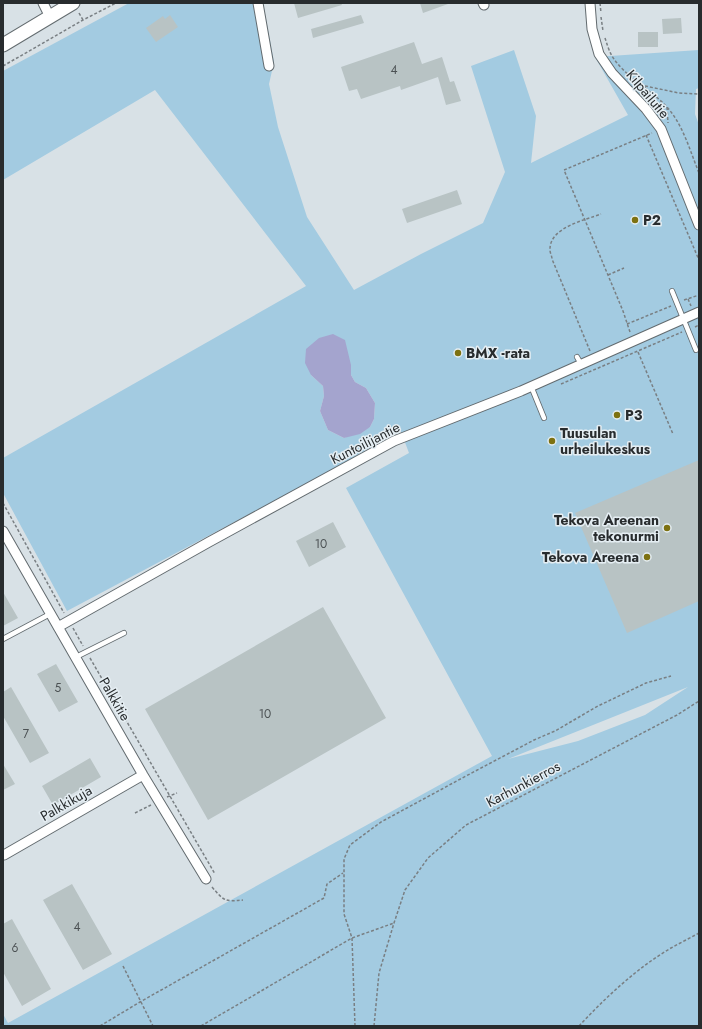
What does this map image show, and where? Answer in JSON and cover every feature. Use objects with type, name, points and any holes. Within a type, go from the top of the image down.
[{"type":"street","points":[[43,3],[50,17]]},
{"type":"street","points":[[3,45],[73,3]]},
{"type":"street","points":[[258,3],[269,66]]},
{"type":"street","name":"Kilpailutie","points":[[590,3],[592,30],[599,54],[612,72],[646,109],[661,129],[699,225]]},
{"type":"street","name":"Kuntoilijantie","points":[[58,627],[209,542],[394,441],[531,386],[579,361],[699,312]]},
{"type":"street","name":"Palkkitie","points":[[3,531],[143,775],[206,879]]},
{"type":"street","name":"Palkkikuja","points":[[4,855],[143,775]]},
{"type":"lane","points":[[672,291],[696,350]]},
{"type":"lane","points":[[531,386],[544,418]]},
{"type":"lane","points":[[3,639],[50,614]]},
{"type":"lane","points":[[76,658],[124,633]]},
{"type":"path","points":[[3,66],[83,20],[116,3]]},
{"type":"path","points":[[600,3],[603,35],[612,56],[628,74],[667,107],[681,128],[699,173]]},
{"type":"path","points":[[644,86],[678,93],[699,94],[699,114]]},
{"type":"path","points":[[630,332],[564,170],[667,126],[667,107]]},
{"type":"path","points":[[646,135],[699,260]]},
{"type":"path","points":[[590,351],[552,259],[550,249],[553,240],[565,227],[602,214]]},
{"type":"path","points":[[608,275],[624,268]]},
{"type":"path","points":[[628,324],[676,303],[699,295]]},
{"type":"path","points":[[556,386],[699,325]]},
{"type":"path","points":[[638,351],[673,434]]},
{"type":"path","points":[[3,503],[69,621],[215,874]]},
{"type":"path","points":[[355,1026],[352,938],[344,914],[344,860],[350,845],[381,822],[534,740],[555,731],[598,706],[646,682],[671,676]]},
{"type":"path","name":"Karhunkierros","points":[[374,1026],[379,973],[394,923],[405,890],[428,858],[466,826],[677,715],[699,701]]},
{"type":"path","points":[[100,1026],[324,898],[327,884],[344,873]]},
{"type":"path","points":[[206,879],[220,896],[229,902],[244,900]]},
{"type":"path","points":[[201,1026],[352,938],[394,923]]},
{"type":"path","points":[[578,1026],[632,976],[671,948],[699,933]]},
{"type":"path","points":[[123,966],[153,1026]]},
{"type":"shaded area","points":[[129,3],[263,3],[274,62],[269,84],[278,127],[307,217],[354,290],[483,223],[505,172],[471,66],[514,50],[536,116],[531,163],[628,115],[595,57],[699,50],[699,88],[696,89],[695,114],[699,125],[699,1026],[3,1026],[3,1014],[8,1023],[492,756],[346,488],[409,453],[400,429],[340,466],[67,611],[3,493],[3,458],[306,286],[155,90],[3,180],[3,71]],"holes":[[[351,365],[351,375],[355,382],[366,388],[375,403],[374,419],[370,427],[344,438],[328,430],[320,411],[324,396],[323,386],[311,375]],[[688,687],[645,715],[578,741],[508,759]]]},
{"type":"shaded area","points":[[333,334],[345,340],[351,365],[351,375],[355,382],[366,388],[375,403],[374,419],[370,427],[360,434],[344,438],[328,430],[320,411],[324,396],[323,386],[311,375],[305,363],[306,349],[319,338]]},
{"type":"building","points":[[294,3],[341,3],[342,5],[298,18]]},
{"type":"building","points":[[420,3],[448,3],[448,4],[423,13]]},
{"type":"building","points":[[170,15],[178,27],[156,42],[146,28],[163,16],[165,19]]},
{"type":"building","points":[[361,15],[364,23],[313,38],[311,29]]},
{"type":"building","points":[[681,18],[682,33],[663,34],[662,19]]},
{"type":"building","points":[[638,32],[658,32],[658,47],[638,47]]},
{"type":"building","points":[[414,42],[422,64],[442,57],[450,82],[454,81],[461,101],[446,105],[438,77],[401,90],[400,86],[361,99],[357,89],[349,91],[341,67]]},
{"type":"building","points":[[457,190],[462,204],[407,223],[402,209]]},
{"type":"building","name":"Tekova Areena","points":[[699,460],[699,601],[627,633],[575,513]]},
{"type":"building","points":[[333,522],[346,547],[309,567],[296,541]]},
{"type":"building","points":[[3,592],[18,618],[3,626]]},
{"type":"building","points":[[323,607],[386,718],[208,820],[145,709]]},
{"type":"building","points":[[56,664],[78,702],[59,712],[37,674]]},
{"type":"building","points":[[11,687],[49,753],[30,763],[3,716],[3,692]]},
{"type":"building","points":[[90,758],[101,777],[53,805],[42,786]]},
{"type":"building","points":[[3,764],[15,784],[3,790]]},
{"type":"building","points":[[72,884],[112,954],[83,970],[43,900]]},
{"type":"building","points":[[12,919],[51,989],[22,1006],[3,972],[3,924]]},
{"type":"place","name":"P2","points":[[635,220]]},
{"type":"place","name":"BMX -rata","points":[[458,353]]},
{"type":"place","name":"P3","points":[[617,415]]},
{"type":"place","name":"Tuusulan urheilukeskus","points":[[552,441]]},
{"type":"place","name":"Tekova Areenan tekonurmi","points":[[667,528]]},
{"type":"place","name":"Tekova Areena","points":[[647,557]]}]
